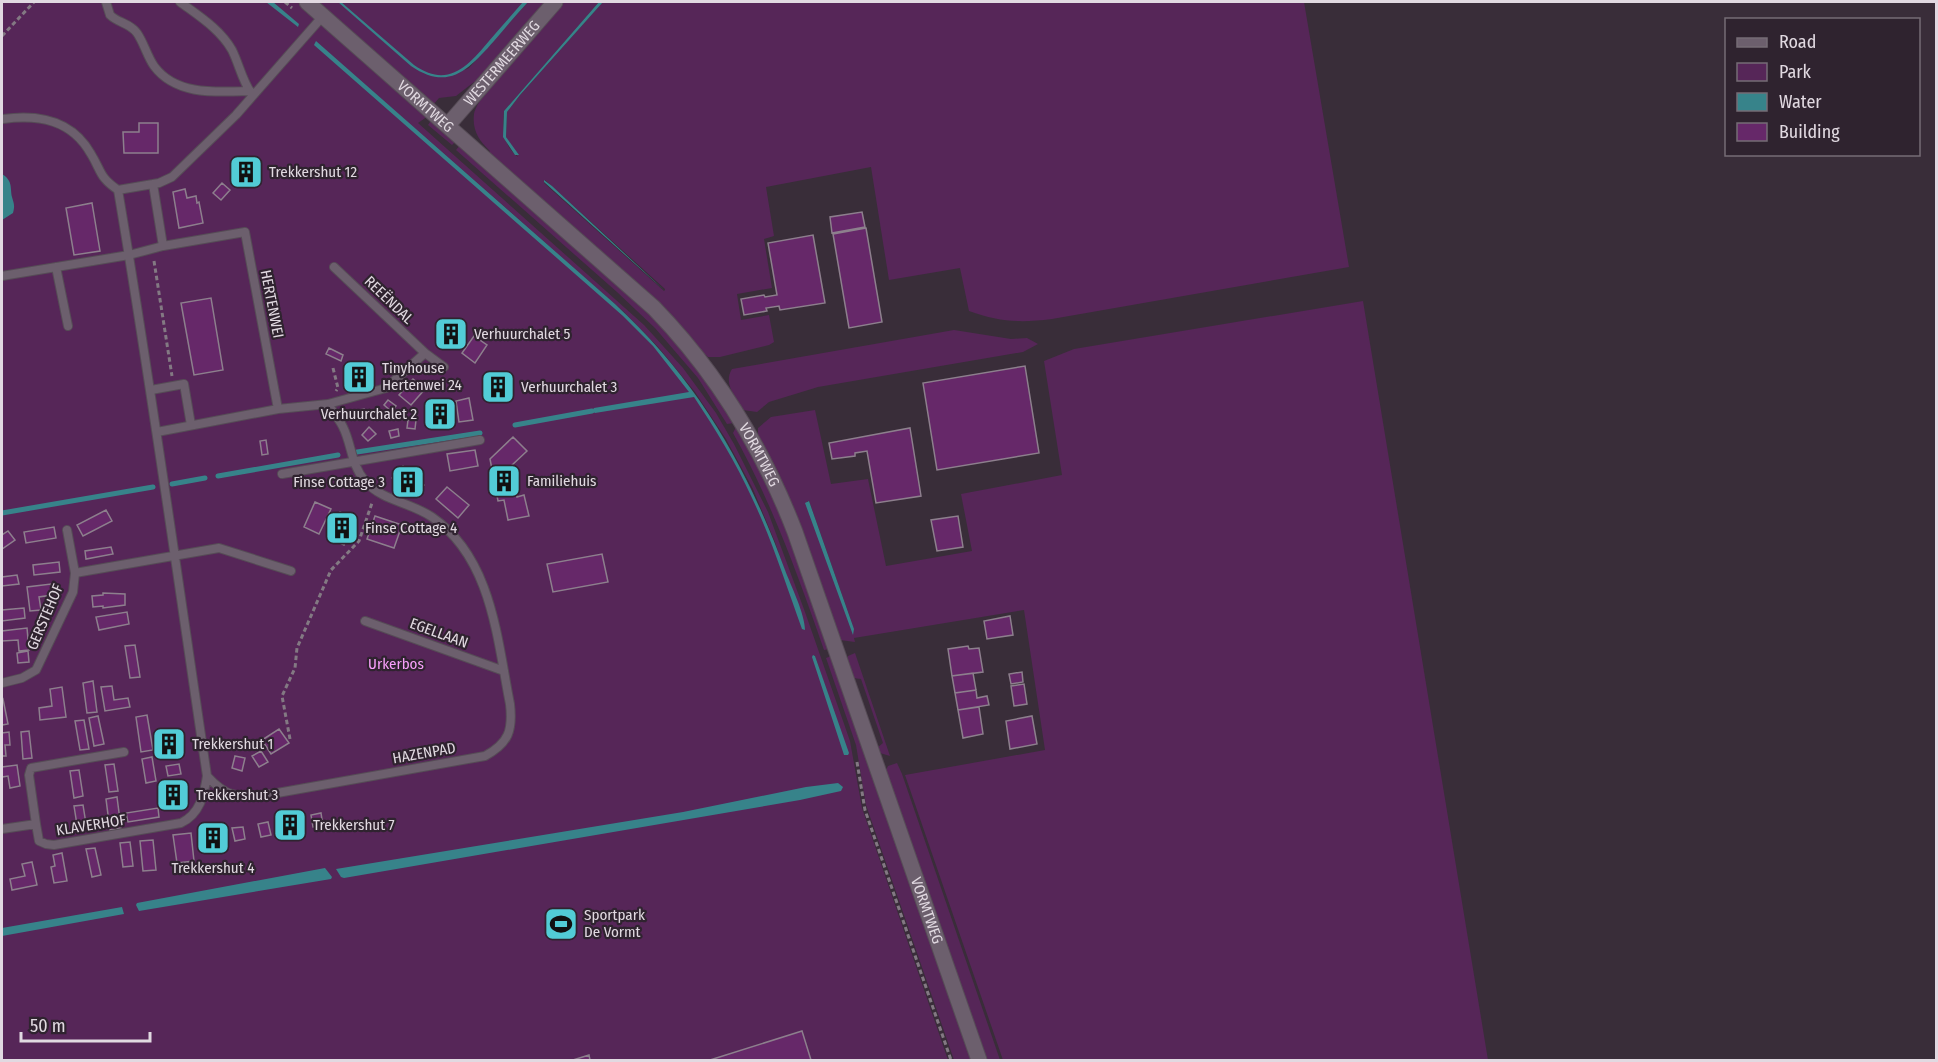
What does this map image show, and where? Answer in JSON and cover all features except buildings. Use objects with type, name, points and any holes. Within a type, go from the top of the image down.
[{"type":"street","name":"VORMTWEG","points":[[306,2],[448,125],[666,321],[706,370],[744,426],[772,477],[795,532],[979,1060]]},
{"type":"street","name":"WESTERMEERWEG","points":[[448,125],[555,2]]},
{"type":"lane","points":[[106,2],[110,15],[133,28],[155,67],[175,84],[189,90],[251,93]]},
{"type":"lane","points":[[180,2],[223,36],[251,93]]},
{"type":"lane","points":[[118,190],[166,181],[172,177],[236,115],[251,93],[323,16]]},
{"type":"lane","points":[[3,119],[43,118],[63,125],[81,138],[98,165],[104,180],[118,190],[151,390],[163,486],[207,776]]},
{"type":"lane","points":[[2,276],[129,255],[163,246],[153,184]]},
{"type":"lane","name":"HERTENWEI","points":[[163,246],[245,232],[278,409]]},
{"type":"lane","points":[[56,267],[68,326]]},
{"type":"lane","name":"REEËNDAL","points":[[334,267],[425,353],[444,367]]},
{"type":"lane","points":[[157,432],[278,409],[328,404],[386,388],[425,353]]},
{"type":"lane","points":[[151,390],[184,384],[191,425]]},
{"type":"lane","points":[[328,404],[344,428],[354,462],[363,479],[376,493]]},
{"type":"lane","points":[[282,474],[480,440]]},
{"type":"lane","name":"HAZENPAD","points":[[207,776],[218,788],[240,797],[266,795],[485,756],[498,748],[510,730],[512,720],[510,704],[490,600],[465,551],[447,529],[431,516],[406,503],[376,493]]},
{"type":"lane","name":"GERSTEHOF","points":[[2,684],[22,678],[36,669],[73,592],[75,573],[67,530]]},
{"type":"lane","points":[[174,556],[219,548],[291,571]]},
{"type":"lane","name":"GERSTEHOF","points":[[75,573],[174,556]]},
{"type":"lane","name":"EGELLAAN","points":[[365,621],[504,671]]},
{"type":"lane","name":"KLAVERHOF","points":[[124,752],[31,768],[29,775],[39,841],[54,845],[181,823],[194,813],[200,803],[207,776]]},
{"type":"lane","name":"KLAVERHOF","points":[[2,829],[36,824]]},
{"type":"path","points":[[2,36],[34,2]]},
{"type":"path","points":[[152,249],[174,386]]},
{"type":"path","points":[[333,368],[339,401]]},
{"type":"path","points":[[290,739],[282,696],[295,668],[297,648],[331,570],[360,540],[376,493]]},
{"type":"path","name":"VORMTWEG","points":[[856,758],[865,810],[951,1060]]},
{"type":"green space","name":"Urkerbos","points":[[2,2],[525,2],[465,70],[528,2],[547,2],[476,83],[474,82],[456,96],[439,98],[426,113],[428,116],[418,123],[644,325],[683,368],[716,413],[734,444],[768,512],[850,741],[862,808],[948,1060],[2,1060]],"holes":[[[414,127],[624,312],[659,348],[695,392],[726,439],[753,489],[775,542],[805,630],[751,488],[694,393],[645,336],[567,262]],[[813,656],[815,656],[848,754]]]},
{"type":"green space","points":[[563,2],[599,2],[504,111],[506,142],[518,157],[506,137],[507,112],[603,2],[1304,2],[1349,267],[1052,319],[1020,321],[990,317],[969,311],[960,268],[889,280],[871,167],[766,187],[774,236],[764,239],[772,288],[737,294],[741,320],[769,315],[774,342],[720,357],[708,357],[488,154],[490,151],[477,135],[474,114],[478,103],[499,74]],"holes":[[[545,180],[665,289],[664,291],[544,183]]]},
{"type":"green space","points":[[432,119],[456,141],[452,145],[428,125]]},
{"type":"green space","points":[[460,145],[649,312],[686,353],[734,423],[727,424],[698,378],[655,328],[456,150]]},
{"type":"green space","points":[[1363,301],[1488,1060],[1003,1060],[905,775],[1045,750],[1024,610],[854,638],[855,642],[840,640],[811,557],[758,437],[758,428],[771,417],[815,410],[831,484],[868,479],[886,566],[972,551],[961,494],[1062,475],[1044,361],[1074,349]],"holes":[[[807,501],[809,501],[854,629]]]},
{"type":"green space","points":[[954,330],[1011,339],[1027,338],[1038,344],[1023,352],[818,387],[769,402],[757,412],[743,410],[729,385],[732,369]]},
{"type":"green space","points":[[736,427],[778,508],[831,649],[824,650],[772,513],[733,433]]},
{"type":"green space","points":[[855,653],[890,756],[880,753],[877,748],[883,743],[861,679],[853,678],[847,660],[848,656]]},
{"type":"green space","points":[[834,655],[973,1060],[954,1060],[866,805],[856,745],[826,658]]},
{"type":"green space","points":[[897,763],[1000,1060],[985,1060],[890,785],[886,770],[888,766]]},
{"type":"water","points":[[266,2],[273,2],[299,24],[298,27]]},
{"type":"water","points":[[338,2],[341,2],[414,65],[426,72],[447,75],[473,59],[523,2],[528,2],[467,68],[447,77],[436,77],[424,74],[411,66]]},
{"type":"water","points":[[599,2],[603,2],[507,112],[506,137],[519,155],[515,155],[503,137],[504,111]]},
{"type":"water","points":[[316,41],[615,304],[671,363],[716,426],[754,495],[797,600],[805,630],[802,629],[772,546],[746,485],[694,397],[595,413],[592,411],[594,408],[689,392],[653,346],[623,316],[314,45]]},
{"type":"water","points":[[2,174],[9,182],[14,207],[13,213],[2,220]]},
{"type":"water","points":[[544,180],[552,186],[665,291],[544,182]]},
{"type":"water","points":[[809,501],[854,629],[853,635],[805,503]]},
{"type":"water","points":[[813,655],[849,753],[848,755],[844,755]]},
{"type":"water","points":[[838,783],[843,787],[841,791],[800,800],[344,878],[336,869],[683,812],[806,787]]},
{"type":"water","points":[[325,868],[332,877],[331,879],[139,911],[136,905],[137,903]]},
{"type":"water","points":[[122,907],[124,914],[2,936],[2,928]]},
{"type":"waterway","points":[[515,425],[592,411]]},
{"type":"waterway","points":[[357,452],[480,433]]},
{"type":"waterway","points":[[218,476],[338,455]]},
{"type":"waterway","points":[[172,484],[205,478]]},
{"type":"waterway","points":[[2,513],[153,487]]},
{"type":"place","name":"Trekkershut 12","points":[[246,172]]},
{"type":"place","name":"Verhuurchalet 5","points":[[451,334]]},
{"type":"place","name":"Tinyhouse Hertenwei 24","points":[[359,377]]},
{"type":"place","name":"Verhuurchalet 3","points":[[498,387]]},
{"type":"place","name":"Verhuurchalet 2","points":[[440,414]]},
{"type":"place","name":"Familiehuis","points":[[504,481]]},
{"type":"place","name":"Finse Cottage 3","points":[[408,482]]},
{"type":"place","name":"Finse Cottage 4","points":[[342,528]]},
{"type":"place","name":"Trekkershut 1","points":[[169,744]]},
{"type":"place","name":"Trekkershut 3","points":[[173,795]]},
{"type":"place","name":"Trekkershut 7","points":[[290,825]]},
{"type":"place","name":"Trekkershut 4","points":[[213,838]]},
{"type":"place","name":"Sportpark De Vormt","points":[[561,924]]}]
